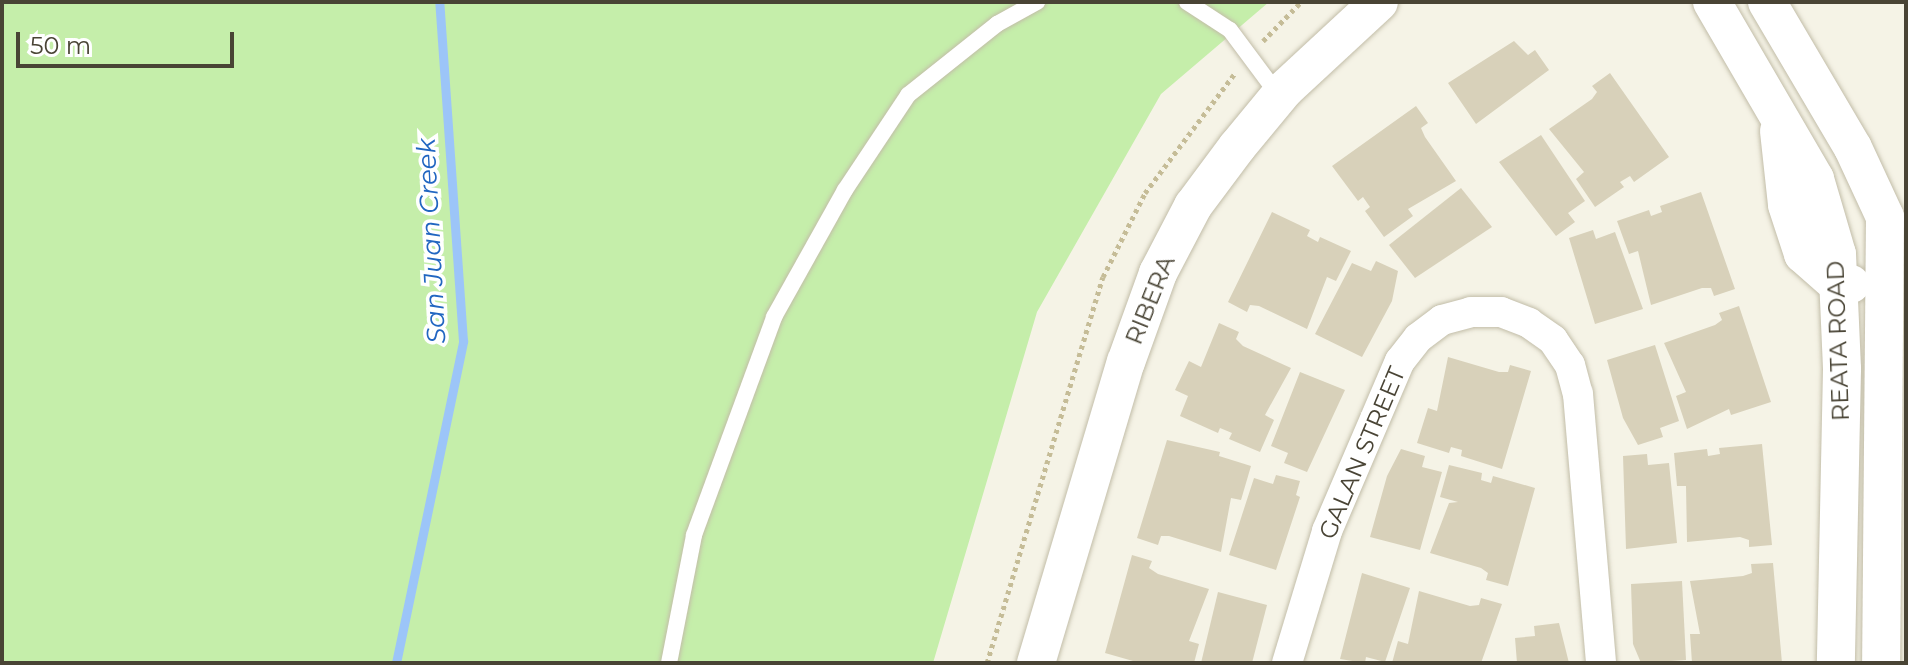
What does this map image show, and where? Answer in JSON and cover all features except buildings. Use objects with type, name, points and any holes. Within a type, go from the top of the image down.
[{"type":"street","name":"RIBERA","points":[[1036,663],[1126,362],[1158,273],[1193,206],[1279,96],[1379,2]]},
{"type":"street","points":[[1712,2],[1778,121],[1787,205],[1803,254],[1838,285],[1886,281]]},
{"type":"street","name":"REATA ROAD","points":[[1767,2],[1853,148],[1885,217],[1881,663]]},
{"type":"street","name":"REATA ROAD","points":[[1836,663],[1842,369],[1838,285]]},
{"type":"street","name":"GALAN STREET","points":[[1287,663],[1327,531],[1400,361],[1418,338],[1442,320],[1471,312],[1501,312],[1529,323],[1553,340],[1570,365],[1578,394],[1601,663]]},
{"type":"lane","points":[[669,663],[694,535],[774,317],[845,190],[908,95],[997,24],[1037,2]]},
{"type":"lane","points":[[1187,2],[1230,30],[1279,96]]},
{"type":"green space","points":[[2,2],[1269,2],[1161,94],[1037,312],[933,663],[2,663]]},
{"type":"waterway","name":"San Juan Creek","points":[[396,663],[463,341],[439,2]]}]
